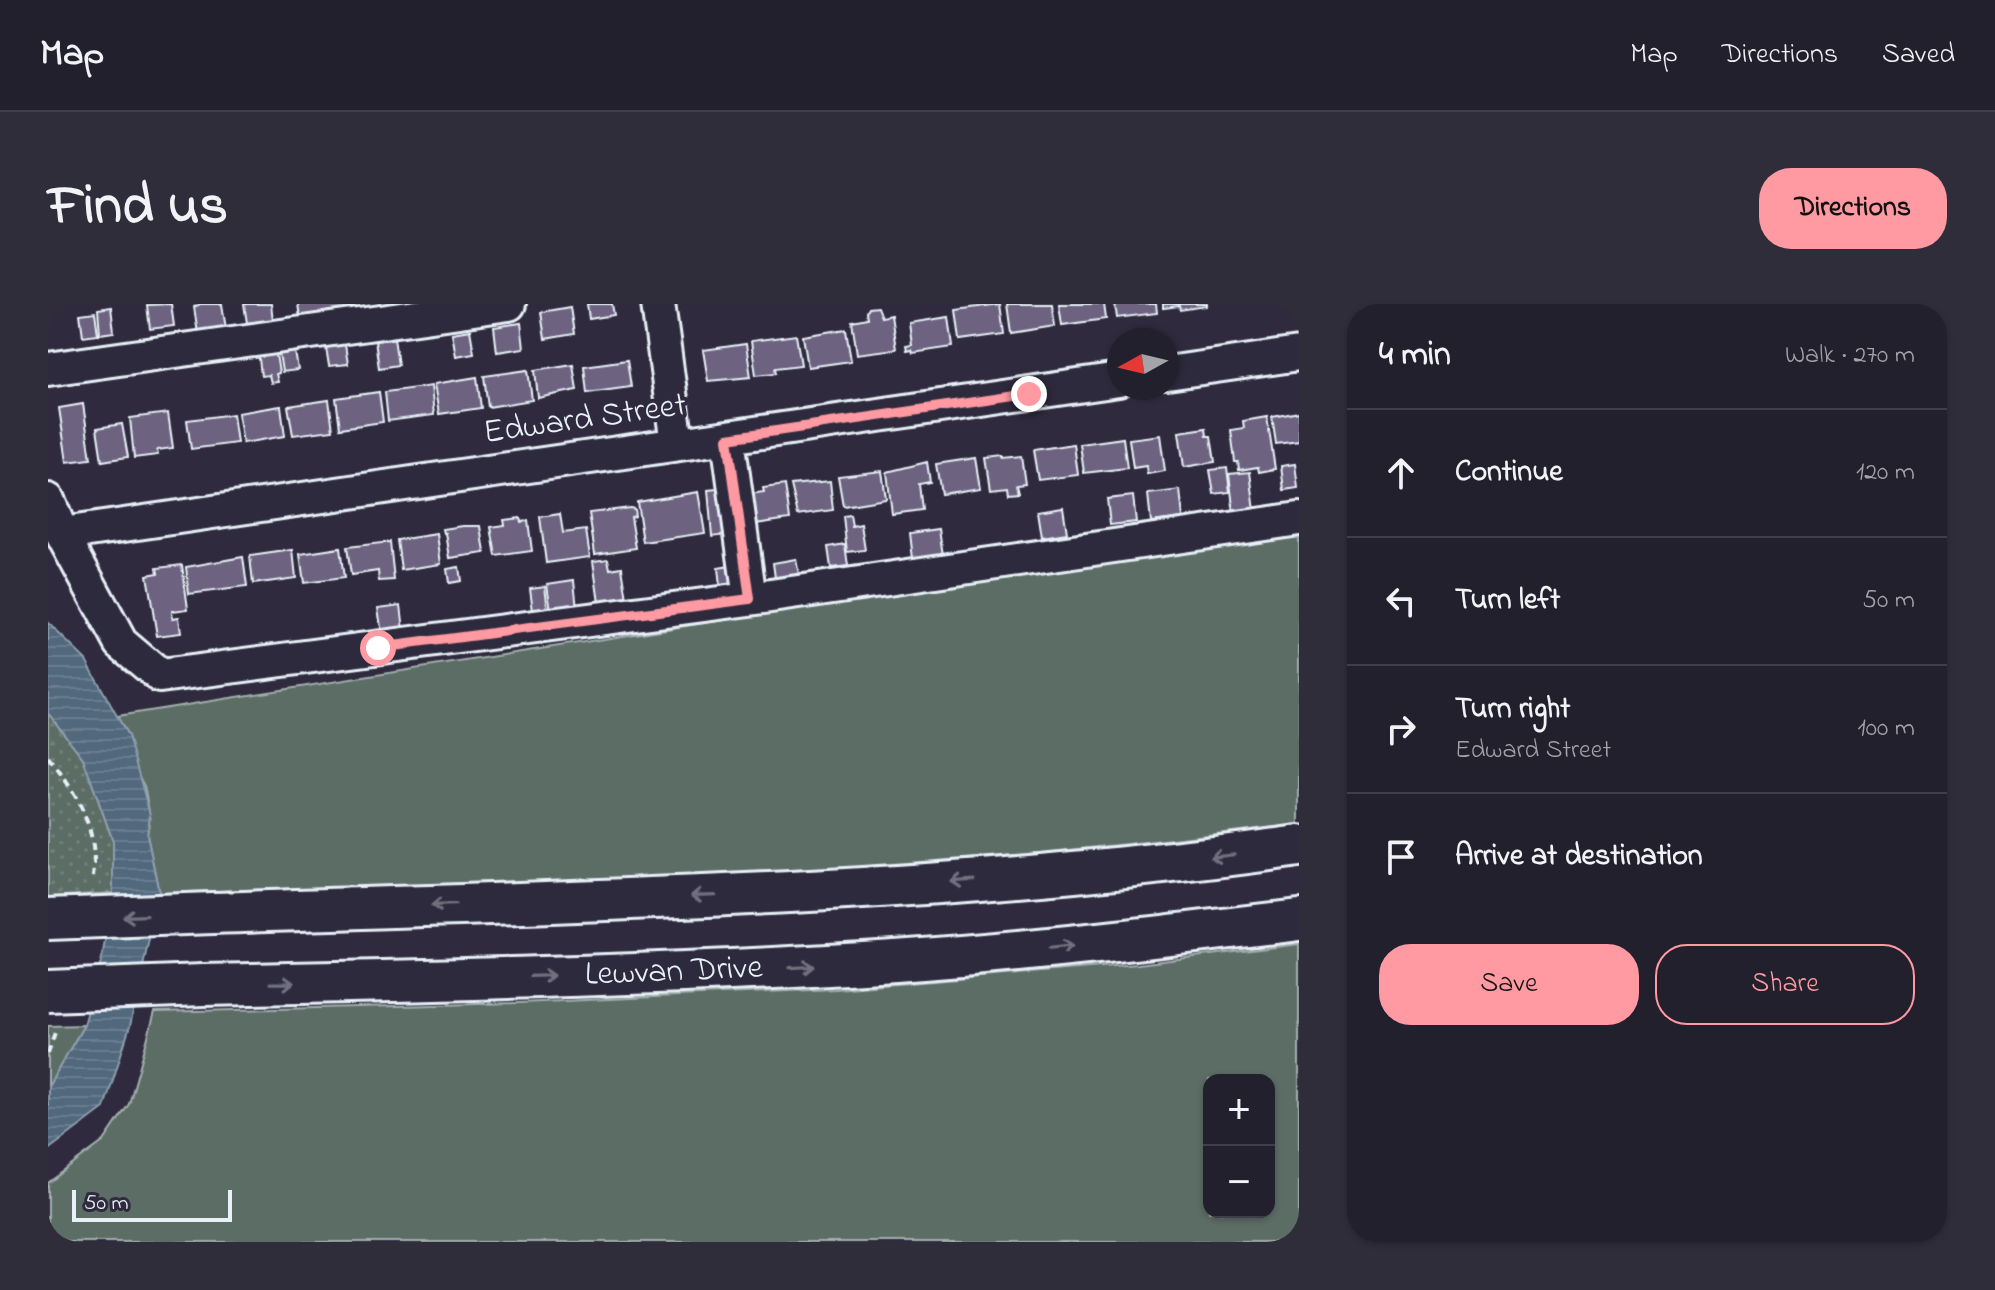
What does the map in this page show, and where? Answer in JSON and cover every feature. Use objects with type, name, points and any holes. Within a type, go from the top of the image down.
[{"type":"main road","points":[[48,919],[895,887],[1053,874],[1299,846]]},
{"type":"main road","name":"Lewvan Drive","points":[[52,1010],[204,985],[730,971],[1059,948],[1299,920]]},
{"type":"street","points":[[48,369],[509,304]]},
{"type":"street","points":[[658,304],[677,444]]},
{"type":"street","points":[[1179,371],[1299,354]]},
{"type":"street","name":"Edward Street","points":[[62,534],[1107,382]]},
{"type":"street","points":[[728,438],[750,599]]},
{"type":"street","points":[[48,500],[62,534],[121,643],[160,676],[750,599],[1299,519]]},
{"type":"path","points":[[48,757],[82,807],[90,825],[94,841],[93,877]]},
{"type":"path","points":[[48,1054],[52,1010]]},
{"type":"green space","points":[[1299,529],[1299,824],[1015,855],[825,869],[159,893],[147,835],[150,816],[144,786],[137,773],[128,736],[117,716]]},
{"type":"green space","points":[[48,713],[83,758],[113,841],[113,893],[48,897]]},
{"type":"green space","points":[[1299,944],[1299,1242],[48,1242],[48,1183],[104,1141],[129,1104],[155,1012],[518,1003],[835,989],[1138,964]]},
{"type":"green space","points":[[84,1025],[48,1087],[48,1026]]},
{"type":"water","points":[[48,623],[86,660],[128,736],[150,815],[147,835],[159,893],[130,1026],[104,1108],[48,1150],[48,1087],[84,1025],[102,958],[113,893],[113,841],[83,758],[48,713]]},
{"type":"building","points":[[171,304],[174,326],[150,329],[147,305]]},
{"type":"building","points":[[222,304],[226,329],[198,334],[194,307]]},
{"type":"building","points":[[244,304],[271,304],[273,320],[247,323]]},
{"type":"building","points":[[298,304],[352,304],[353,311],[300,318]]},
{"type":"building","points":[[587,304],[612,304],[614,315],[589,319]]},
{"type":"building","points":[[1000,304],[1004,334],[960,340],[956,310]]},
{"type":"building","points":[[1007,304],[1052,304],[1055,326],[1011,333]]},
{"type":"building","points":[[1059,304],[1104,304],[1106,319],[1062,325]]},
{"type":"building","points":[[1115,304],[1156,304],[1157,313],[1117,318]]},
{"type":"building","points":[[1163,304],[1207,306],[1180,310],[1179,306],[1163,308]]},
{"type":"building","points":[[111,307],[114,332],[100,334],[98,309]]},
{"type":"building","points":[[570,307],[574,334],[545,339],[541,312]]},
{"type":"building","points":[[877,307],[881,317],[891,315],[896,349],[857,354],[852,321],[867,318],[868,308]]},
{"type":"building","points":[[95,312],[98,334],[83,336],[80,314]]},
{"type":"building","points":[[949,317],[953,347],[913,353],[912,350],[907,351],[906,346],[912,345],[909,323]]},
{"type":"building","points":[[521,323],[524,348],[497,352],[494,327]]},
{"type":"building","points":[[846,329],[851,361],[808,367],[803,336]]},
{"type":"building","points":[[470,330],[474,353],[456,356],[452,333]]},
{"type":"building","points":[[796,335],[801,365],[775,368],[776,373],[756,375],[751,341]]},
{"type":"building","points":[[344,338],[348,364],[329,366],[325,341]]},
{"type":"building","points":[[394,338],[398,365],[379,368],[375,341]]},
{"type":"building","points":[[746,344],[751,377],[708,381],[703,350]]},
{"type":"building","points":[[294,345],[298,370],[282,372],[278,347]]},
{"type":"building","points":[[275,348],[278,382],[271,383],[269,375],[261,376],[258,350]]},
{"type":"building","points":[[627,360],[631,387],[587,393],[584,366]]},
{"type":"building","points":[[573,364],[577,390],[538,398],[535,370]]},
{"type":"building","points":[[528,370],[532,400],[488,407],[484,376]]},
{"type":"building","points":[[477,377],[481,408],[439,414],[434,384]]},
{"type":"building","points":[[431,386],[434,415],[388,421],[385,392]]},
{"type":"building","points":[[379,392],[383,422],[340,428],[336,398]]},
{"type":"building","points":[[329,400],[333,430],[293,435],[288,406]]},
{"type":"building","points":[[83,404],[91,459],[67,462],[59,408]]},
{"type":"building","points":[[281,406],[285,436],[243,443],[238,413]]},
{"type":"building","points":[[1299,412],[1299,441],[1276,444],[1272,417]]},
{"type":"building","points":[[168,413],[173,448],[157,450],[158,455],[134,458],[130,418]]},
{"type":"building","points":[[233,414],[237,443],[191,449],[187,420]]},
{"type":"building","points":[[1267,417],[1275,469],[1259,472],[1258,467],[1239,470],[1231,430],[1244,428],[1243,421]]},
{"type":"building","points":[[122,424],[128,457],[102,461],[97,428]]},
{"type":"building","points":[[1206,428],[1207,436],[1211,436],[1215,462],[1184,467],[1179,432]]},
{"type":"building","points":[[1160,435],[1165,471],[1147,474],[1146,466],[1133,468],[1129,439]]},
{"type":"building","points":[[1123,438],[1127,468],[1084,473],[1080,444]]},
{"type":"building","points":[[1074,444],[1078,475],[1038,480],[1033,450]]},
{"type":"building","points":[[1021,456],[1025,484],[1016,485],[1018,493],[1008,494],[1007,487],[991,489],[986,458]]},
{"type":"building","points":[[976,458],[981,488],[941,494],[936,464]]},
{"type":"building","points":[[927,462],[930,482],[919,484],[922,510],[892,514],[887,472]]},
{"type":"building","points":[[1295,464],[1298,488],[1284,490],[1281,466]]},
{"type":"building","points":[[1227,468],[1230,492],[1214,494],[1210,470]]},
{"type":"building","points":[[882,471],[886,499],[843,506],[838,476]]},
{"type":"building","points":[[1250,472],[1255,511],[1234,514],[1229,474]]},
{"type":"building","points":[[830,481],[833,510],[798,515],[791,485]]},
{"type":"building","points":[[785,485],[790,519],[755,524],[750,494],[764,492],[763,488]]},
{"type":"building","points":[[727,488],[736,533],[712,536],[708,490]]},
{"type":"building","points":[[1180,490],[1183,518],[1151,522],[1148,494]]},
{"type":"building","points":[[698,492],[705,533],[643,542],[637,502]]},
{"type":"building","points":[[1133,496],[1136,522],[1110,525],[1107,499]]},
{"type":"building","points":[[1063,507],[1067,533],[1042,537],[1038,511]]},
{"type":"building","points":[[634,509],[635,516],[631,517],[636,548],[595,554],[589,513]]},
{"type":"building","points":[[560,514],[563,533],[586,530],[590,557],[546,563],[540,517]]},
{"type":"building","points":[[850,515],[852,526],[861,524],[865,550],[847,552],[843,516]]},
{"type":"building","points":[[520,518],[521,522],[528,521],[532,551],[496,556],[491,527],[505,525],[504,520]]},
{"type":"building","points":[[481,526],[485,553],[450,558],[443,529]]},
{"type":"building","points":[[939,529],[943,555],[913,559],[910,533]]},
{"type":"building","points":[[437,534],[441,564],[401,570],[397,540]]},
{"type":"building","points":[[390,542],[394,580],[379,581],[378,571],[351,575],[347,547]]},
{"type":"building","points":[[845,544],[848,566],[831,568],[828,547]]},
{"type":"building","points":[[340,548],[344,578],[304,583],[300,554]]},
{"type":"building","points":[[293,550],[296,578],[253,584],[250,556]]},
{"type":"building","points":[[243,557],[247,587],[189,594],[186,567]]},
{"type":"building","points":[[608,559],[610,569],[622,567],[627,599],[599,603],[593,561]]},
{"type":"building","points":[[796,559],[799,575],[775,578],[773,563]]},
{"type":"building","points":[[182,565],[188,609],[172,611],[173,618],[179,617],[181,633],[157,636],[147,575],[158,573],[157,568]]},
{"type":"building","points":[[730,566],[733,586],[720,587],[718,568]]},
{"type":"building","points":[[459,567],[461,581],[449,583],[447,569]]},
{"type":"building","points":[[574,580],[577,608],[551,611],[547,584]]},
{"type":"building","points":[[545,586],[548,609],[533,611],[530,588]]},
{"type":"building","points":[[401,605],[404,630],[382,634],[378,608]]},
{"type":"route","points":[[378,648],[750,599],[728,438],[1029,394]]}]
